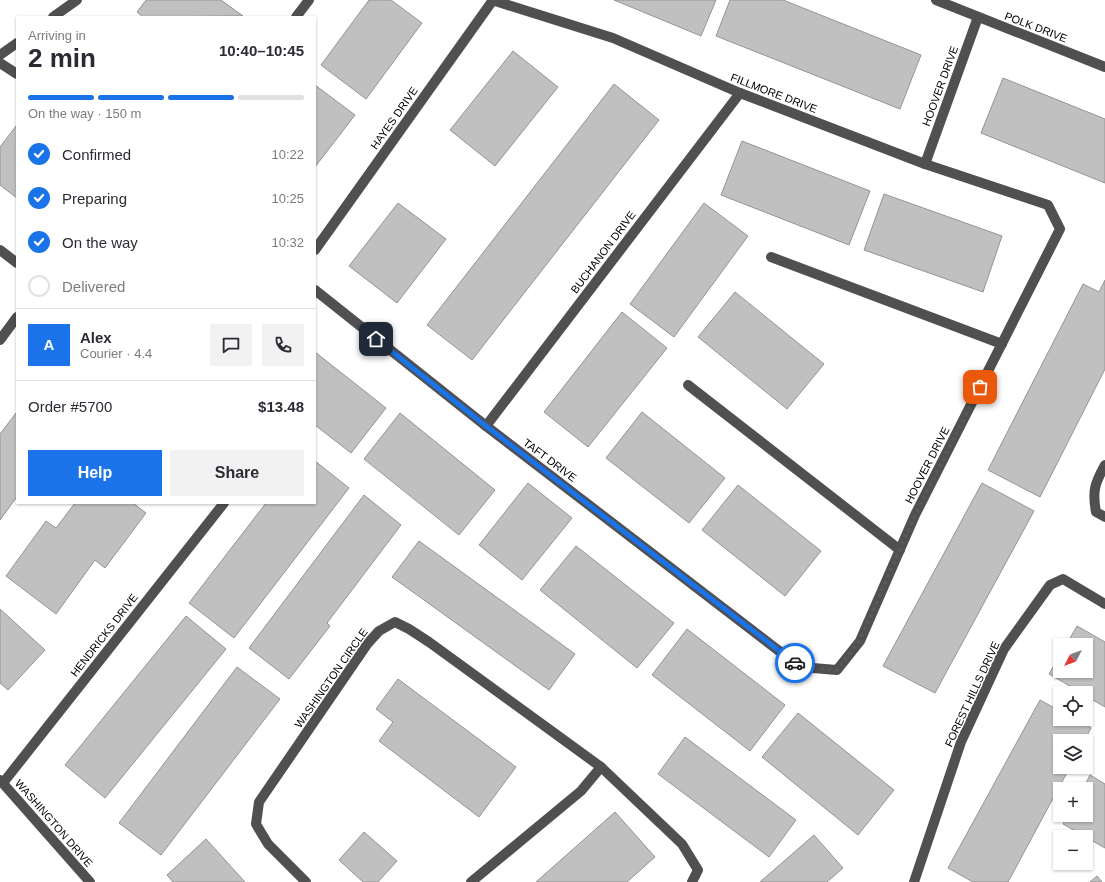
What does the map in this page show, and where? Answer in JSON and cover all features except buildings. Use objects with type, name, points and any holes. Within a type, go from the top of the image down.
[{"type":"street","points":[[54,16],[77,0]]},
{"type":"street","points":[[297,16],[309,0]]},
{"type":"street","name":"FILLMORE DRIVE","points":[[492,0],[613,38],[740,93],[925,164],[1048,205]]},
{"type":"street","name":"HAYES DRIVE","points":[[316,249],[492,0]]},
{"type":"street","name":"POLK DRIVE","points":[[936,0],[956,4],[978,17],[1105,67]]},
{"type":"street","name":"HOOVER DRIVE","points":[[925,164],[978,17]]},
{"type":"street","points":[[0,56],[16,44]]},
{"type":"street","points":[[0,63],[16,73]]},
{"type":"street","name":"BUCHANON DRIVE","points":[[486,426],[740,93]]},
{"type":"street","name":"HOOVER DRIVE","points":[[772,645],[800,667],[837,670],[860,640],[915,515],[1060,229],[1048,205]]},
{"type":"street","points":[[0,250],[16,262]]},
{"type":"street","points":[[771,257],[1002,344]]},
{"type":"street","name":"TAFT DRIVE","points":[[316,291],[486,426],[772,645]]},
{"type":"street","points":[[0,340],[16,319]]},
{"type":"street","points":[[688,385],[900,550]]},
{"type":"street","points":[[1105,464],[1098,477],[1093,496],[1096,512],[1105,517]]},
{"type":"street","name":"HENDRICKS DRIVE","points":[[2,781],[223,504]]},
{"type":"street","name":"FOREST HILLS DRIVE","points":[[914,882],[961,742],[1004,649],[1050,585],[1062,579],[1105,604]]},
{"type":"street","name":"WASHINGTON CIRCLE","points":[[306,882],[268,844],[256,824],[260,802],[368,643],[379,631],[395,622],[409,628],[429,642],[601,767],[682,844],[698,870],[692,882]]},
{"type":"street","points":[[471,882],[581,791],[601,767]]},
{"type":"street","name":"WASHINGTON DRIVE","points":[[2,781],[90,882]]},
{"type":"way so far","points":[[795,663],[800,667],[837,670],[860,640],[915,515],[980,387]]},
{"type":"route","points":[[376,339],[486,426],[795,663]]}]
